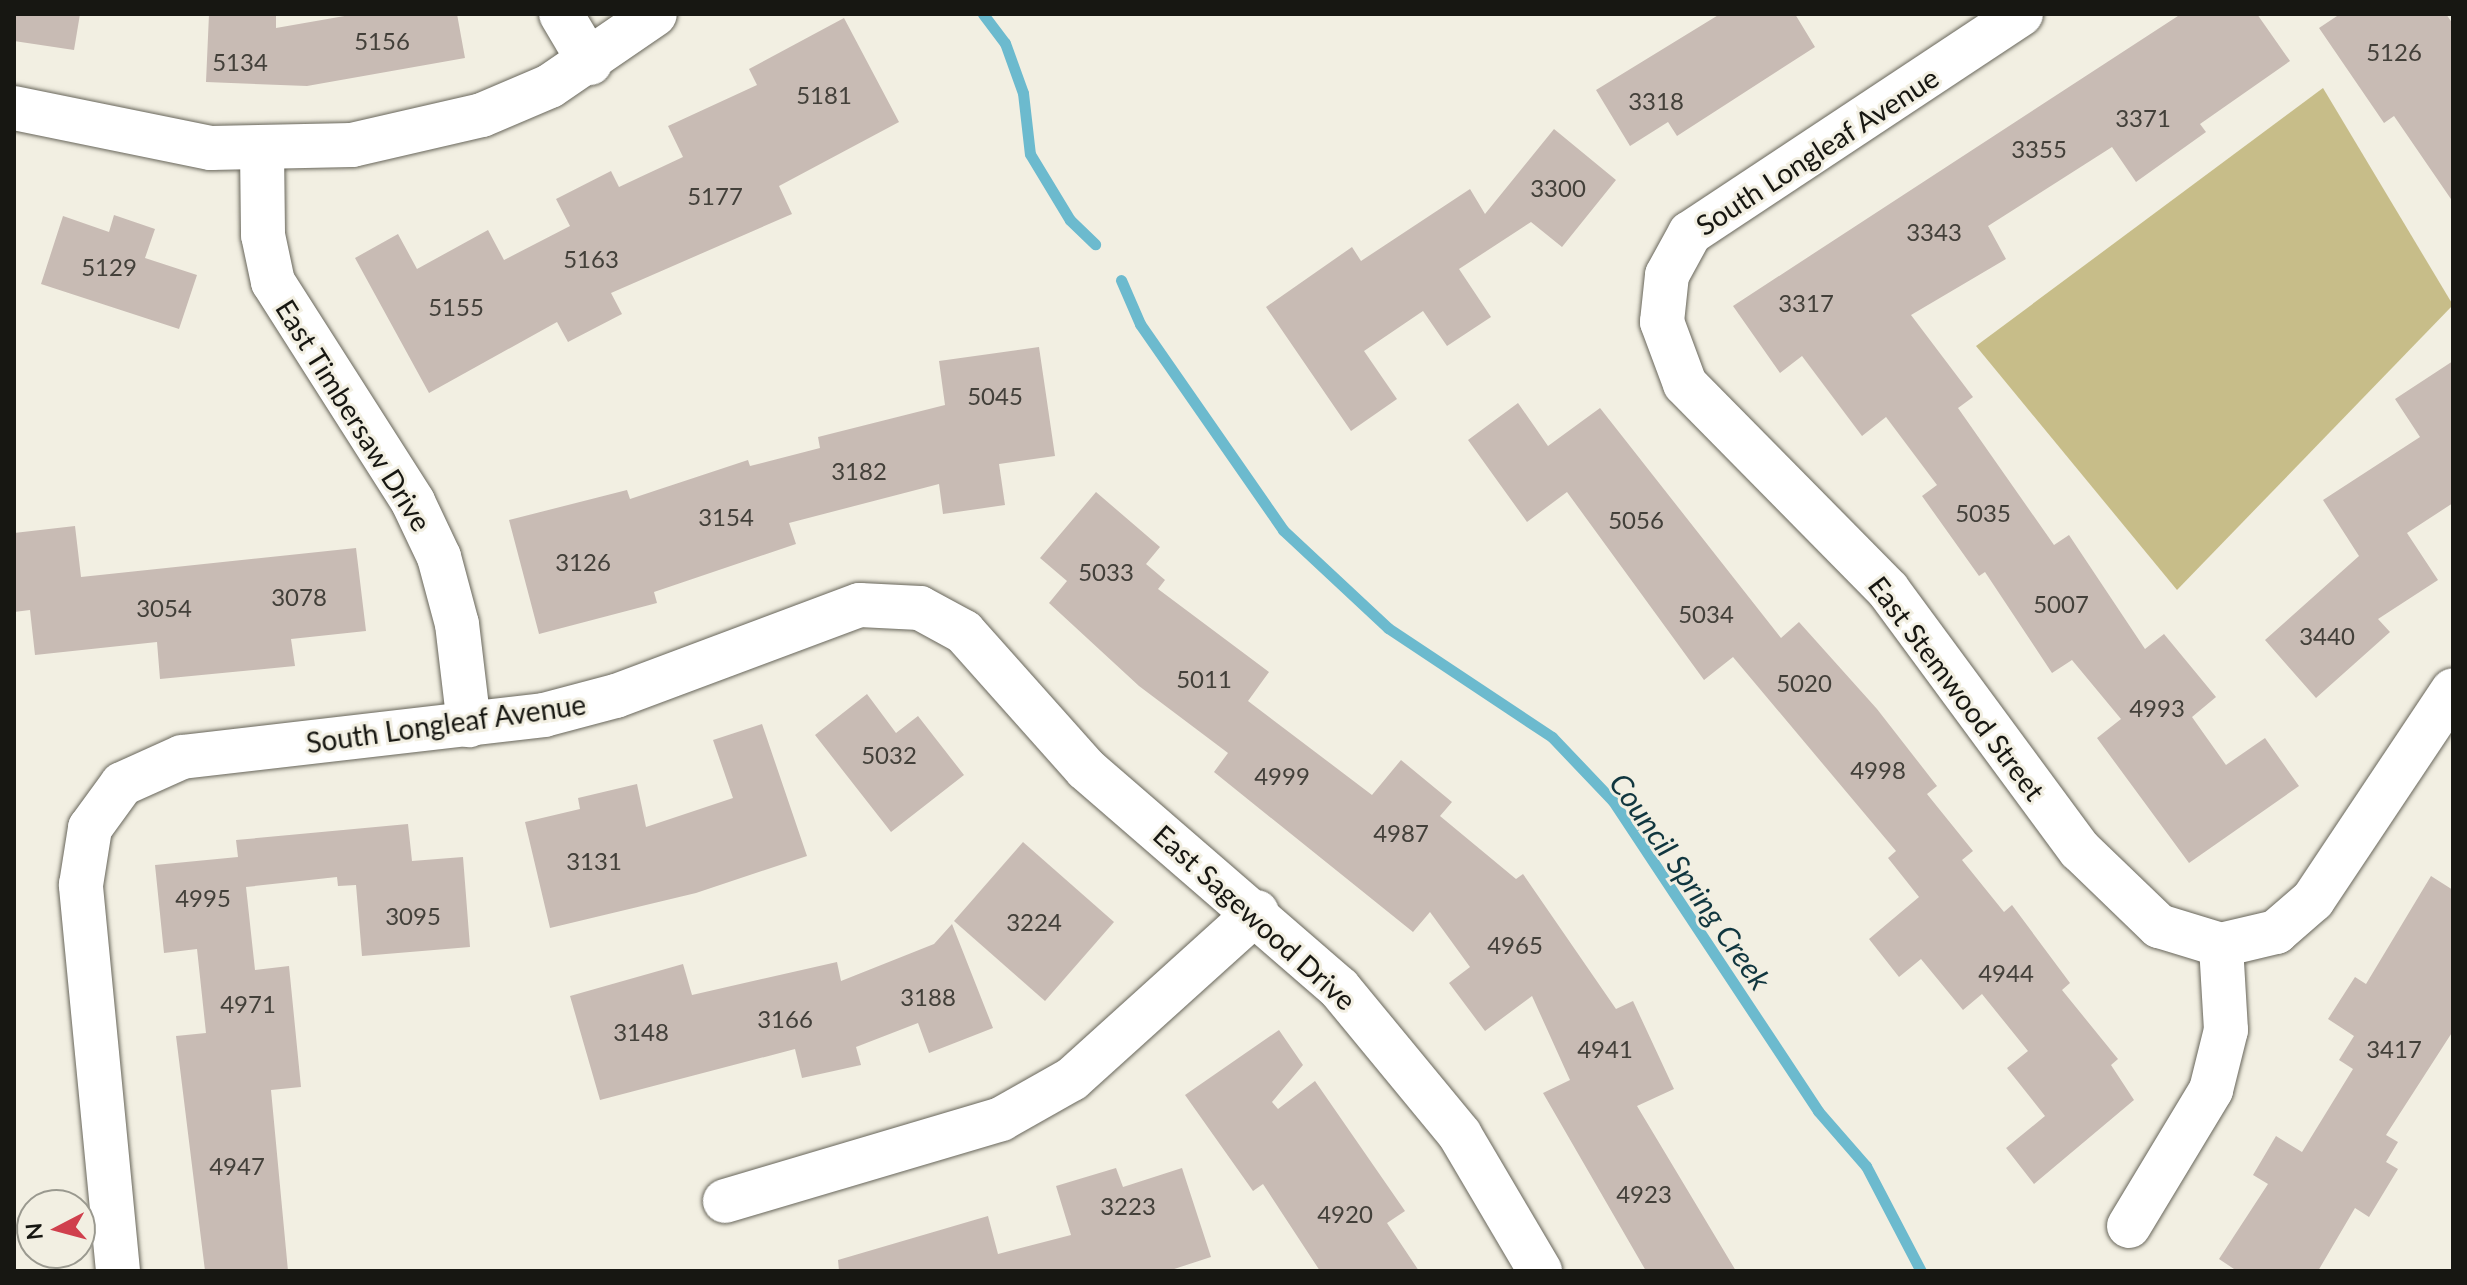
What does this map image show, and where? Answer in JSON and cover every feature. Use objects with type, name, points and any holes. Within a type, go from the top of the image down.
[{"type":"street","points":[[561,14],[590,63]]},
{"type":"street","points":[[14,108],[158,142],[262,150],[400,137],[482,115],[590,63],[655,14]]},
{"type":"street","name":"South Longleaf Avenue","points":[[1662,322],[1667,275],[1690,233],[2021,14]]},
{"type":"street","name":"East Timbersaw Drive","points":[[262,150],[263,235],[273,282],[413,502],[439,557],[457,624],[469,725]]},
{"type":"street","name":"East Stemwood Street","points":[[1662,322],[1685,384],[1888,590],[2080,850],[2159,926],[2221,945]]},
{"type":"street","name":"South Longleaf Avenue","points":[[118,1271],[81,885],[90,828],[122,784],[182,757],[469,725],[616,696],[860,605],[920,608]]},
{"type":"street","name":"East Sagewood Drive","points":[[920,608],[964,632],[1086,769],[1257,912],[1339,988],[1427,1089],[1540,1271]]},
{"type":"street","points":[[2129,1226],[2211,1090],[2226,1030],[2221,945],[2276,932],[2313,900],[2453,690]]},
{"type":"street","points":[[725,1201],[1001,1119],[1072,1079],[1257,912]]},
{"type":"shaded area","points":[[2323,88],[2453,305],[2177,590],[1976,346]]},
{"type":"building","points":[[14,14],[80,14],[74,50],[14,41]]},
{"type":"building","points":[[209,14],[276,14],[276,28],[356,14],[457,14],[465,58],[307,86],[206,82]]},
{"type":"building","points":[[1720,14],[1795,14],[1815,47],[1677,136],[1668,122],[1630,146],[1596,90]]},
{"type":"building","points":[[2181,14],[2257,14],[2290,61],[2200,124],[2206,132],[2136,182],[2112,147],[1988,226],[2006,259],[1911,315],[1973,397],[1958,408],[2054,545],[2069,535],[2145,649],[2164,634],[2216,697],[2192,717],[2226,765],[2265,738],[2299,786],[2189,863],[2097,738],[2121,719],[2072,660],[2052,673],[1985,572],[1979,576],[1922,496],[1937,485],[1886,417],[1862,436],[1802,356],[1780,373],[1733,306]]},
{"type":"building","points":[[2340,14],[2446,14],[2453,24],[2453,202],[2394,116],[2384,123],[2319,28]]},
{"type":"building","points":[[844,18],[899,122],[779,186],[792,214],[611,293],[622,314],[568,342],[557,322],[429,393],[355,258],[398,234],[417,269],[488,230],[504,260],[570,226],[556,199],[611,171],[619,187],[683,157],[668,126],[757,85],[749,69]]},
{"type":"building","points":[[1554,129],[1616,180],[1562,247],[1531,222],[1459,269],[1491,317],[1447,346],[1423,311],[1364,351],[1397,399],[1351,431],[1266,307],[1352,247],[1361,261],[1470,189],[1485,214]]},
{"type":"building","points":[[114,215],[155,229],[145,258],[197,275],[179,329],[41,284],[63,216],[109,232]]},
{"type":"building","points":[[1039,347],[1055,456],[999,464],[1005,505],[943,514],[939,484],[789,523],[796,544],[654,592],[657,603],[539,634],[509,520],[627,490],[630,499],[748,460],[750,466],[820,448],[818,437],[945,405],[939,361]]},
{"type":"building","points":[[2453,361],[2453,503],[2407,533],[2438,580],[2378,619],[2390,632],[2316,698],[2265,640],[2359,556],[2323,500],[2420,437],[2395,399]]},
{"type":"building","points":[[1518,403],[1548,446],[1600,408],[1781,638],[1799,622],[1877,709],[1937,786],[1927,794],[1973,851],[1962,860],[2004,912],[2012,905],[2070,983],[2062,990],[2118,1059],[2111,1065],[2134,1100],[2034,1184],[2006,1148],[2045,1116],[2007,1068],[2028,1051],[1982,994],[1963,1010],[1921,959],[1899,977],[1869,939],[1919,897],[1888,858],[1896,851],[1733,657],[1704,680],[1567,492],[1527,522],[1468,440]]},
{"type":"building","points":[[1096,492],[1160,547],[1146,564],[1165,580],[1158,589],[1269,672],[1248,701],[1372,795],[1401,760],[1452,802],[1440,816],[1516,879],[1523,874],[1616,1009],[1633,1001],[1674,1089],[1637,1106],[1736,1271],[1646,1271],[1543,1093],[1570,1080],[1532,996],[1485,1031],[1449,983],[1470,967],[1430,912],[1413,932],[1214,772],[1228,753],[1139,686],[1049,603],[1067,581],[1040,558]]},
{"type":"building","points":[[75,526],[81,577],[356,548],[366,631],[291,639],[295,666],[160,679],[157,642],[35,655],[30,610],[14,612],[14,533]]},
{"type":"building","points":[[867,694],[896,733],[918,716],[964,775],[891,832],[815,735]]},
{"type":"building","points":[[762,724],[807,856],[696,893],[550,928],[525,822],[580,809],[578,798],[637,784],[646,827],[733,798],[713,740]]},
{"type":"building","points":[[408,824],[412,861],[463,857],[470,947],[362,956],[356,885],[338,886],[337,877],[246,887],[255,970],[289,966],[301,1087],[271,1090],[288,1271],[205,1271],[176,1036],[206,1033],[197,949],[164,953],[155,865],[238,857],[236,840]]},
{"type":"building","points":[[1023,842],[1114,922],[1045,1001],[954,921]]},
{"type":"building","points":[[2431,876],[2453,890],[2453,1031],[2386,1135],[2398,1142],[2386,1162],[2398,1169],[2369,1217],[2355,1208],[2318,1271],[2237,1271],[2219,1259],[2268,1184],[2253,1175],[2276,1136],[2302,1152],[2353,1069],[2339,1060],[2354,1036],[2328,1019],[2355,977],[2366,984]]},
{"type":"building","points":[[952,924],[993,1028],[929,1053],[918,1023],[856,1047],[861,1065],[802,1078],[795,1049],[600,1100],[570,996],[683,964],[692,995],[837,962],[841,981],[934,944]]},
{"type":"building","points":[[1279,1030],[1303,1065],[1272,1102],[1278,1109],[1315,1081],[1405,1211],[1387,1223],[1419,1271],[1320,1271],[1263,1184],[1253,1191],[1185,1095]]},
{"type":"building","points":[[1116,1168],[1123,1187],[1182,1168],[1211,1257],[1168,1271],[839,1271],[838,1260],[988,1216],[998,1254],[1071,1235],[1056,1186]]},
{"type":"waterway","name":"Council Spring Creek","points":[[983,14],[1005,43],[1023,93],[1030,154],[1070,220],[1095,244]]},
{"type":"waterway","name":"Council Spring Creek","points":[[1121,280],[1140,324],[1283,530],[1388,628],[1552,737],[1613,801],[1818,1111],[1866,1166],[1921,1271]]}]
